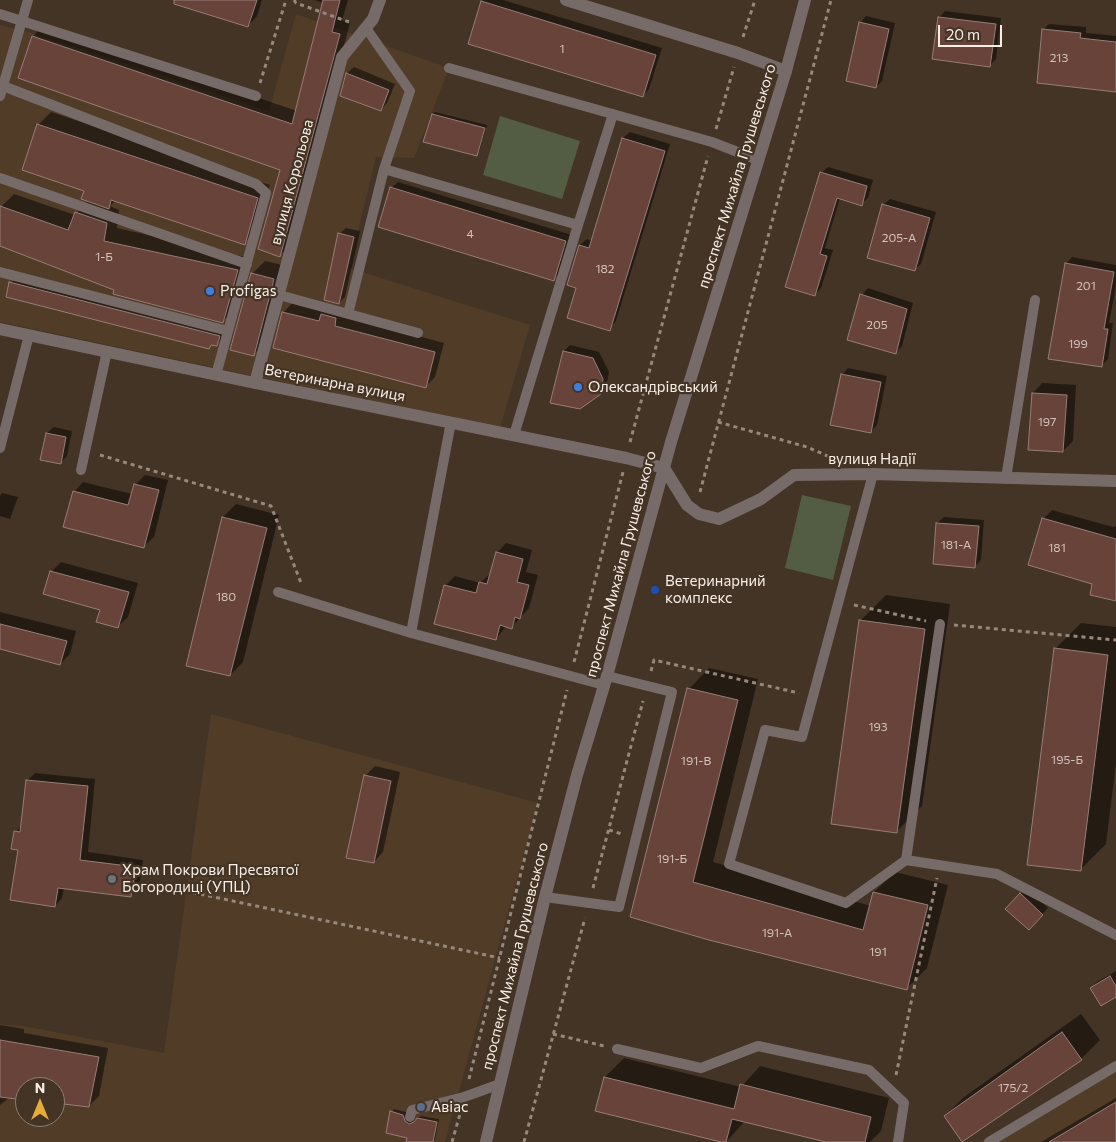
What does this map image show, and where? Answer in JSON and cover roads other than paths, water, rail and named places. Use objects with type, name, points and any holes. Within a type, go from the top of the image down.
[{"type":"street","name":"вулиця Корольова","points":[[255,383],[342,57],[373,20],[380,0]]},
{"type":"street","points":[[566,0],[738,53],[786,71]]},
{"type":"street","name":"проспект Михайла Грушевського","points":[[486,1142],[545,897],[577,775],[606,681],[664,468],[786,71],[805,0]]},
{"type":"street","name":"Ветеринарна вулиця","points":[[0,329],[626,458],[664,468]]},
{"type":"street","name":"вулиця Надії","points":[[664,468],[687,505],[719,519],[761,499],[794,475],[873,474],[1116,480]]},
{"type":"lane","points":[[28,0],[1,91],[256,184],[266,193],[216,375]]},
{"type":"lane","points":[[0,14],[256,96]]},
{"type":"lane","points":[[348,314],[384,169],[410,91],[366,28]]},
{"type":"lane","points":[[449,68],[712,142],[758,160]]},
{"type":"lane","points":[[514,435],[613,114]]},
{"type":"lane","points":[[384,169],[578,225]]},
{"type":"lane","points":[[0,178],[247,264]]},
{"type":"lane","points":[[0,272],[228,331]]},
{"type":"lane","points":[[279,295],[418,333]]},
{"type":"lane","points":[[1006,478],[1035,300]]},
{"type":"lane","points":[[0,448],[29,335]]},
{"type":"lane","points":[[81,470],[107,351]]},
{"type":"lane","points":[[411,633],[451,422]]},
{"type":"lane","points":[[873,474],[802,737],[765,730],[729,864],[846,903],[906,860],[997,874],[1116,935]]},
{"type":"lane","points":[[278,592],[411,633],[570,677],[672,692],[619,907],[545,897]]},
{"type":"lane","points":[[906,860],[940,624]]},
{"type":"lane","points":[[617,1049],[701,1068],[758,1046],[869,1070],[904,1103],[898,1142]]},
{"type":"lane","points":[[989,1142],[1116,1066]]},
{"type":"lane","points":[[410,1117],[412,1110],[464,1097],[500,1084]]},
{"type":"place","name":"Profigas","points":[[210,291]]},
{"type":"place","name":"Олександрівський","points":[[578,387]]},
{"type":"place","name":"Ветеринарний комплекс","points":[[655,590]]},
{"type":"place","name":"Храм Покрови Пресвятої Богородиці (УПЦ)","points":[[112,879]]},
{"type":"place","name":"Авіас","points":[[421,1107]]}]
